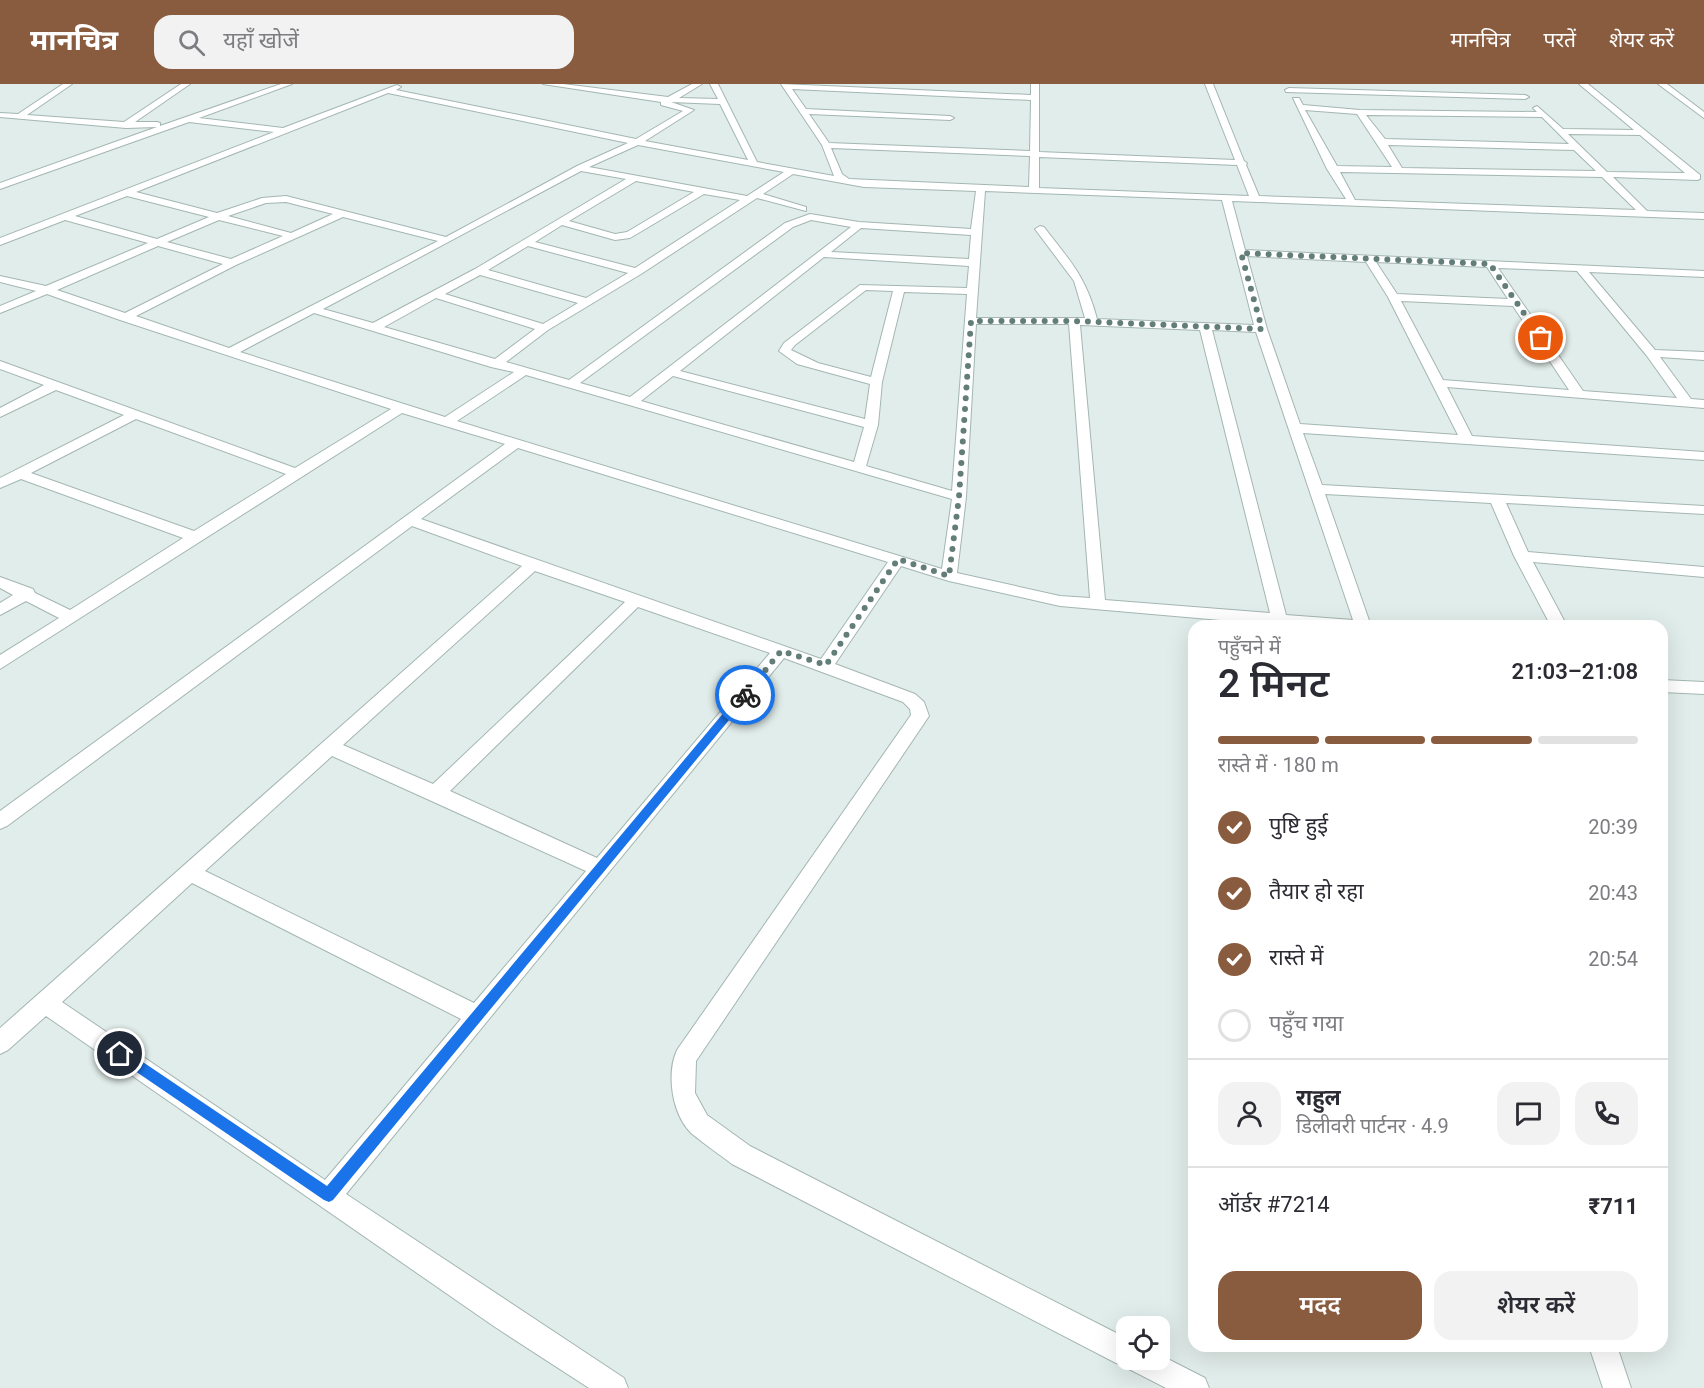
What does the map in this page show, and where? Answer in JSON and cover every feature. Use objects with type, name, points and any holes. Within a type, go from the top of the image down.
[{"type":"street","points":[[20,116],[68,84]]},
{"type":"street","points":[[126,125],[186,84]]},
{"type":"street","points":[[0,186],[288,84]]},
{"type":"street","points":[[0,242],[282,130],[405,84]]},
{"type":"street","points":[[546,84],[665,101],[724,102]]},
{"type":"street","points":[[603,93],[621,84]]},
{"type":"street","points":[[665,101],[698,84]]},
{"type":"street","points":[[714,84],[754,164]]},
{"type":"street","points":[[1034,190],[1035,84]]},
{"type":"street","points":[[1209,84],[1243,163],[1255,199]]},
{"type":"street","points":[[1362,84],[1368,93]]},
{"type":"street","points":[[1512,84],[1606,173],[1645,214]]},
{"type":"street","points":[[1583,84],[1699,177]]},
{"type":"street","points":[[1662,84],[1704,116]]},
{"type":"street","points":[[786,85],[951,106]]},
{"type":"street","points":[[786,85],[826,145],[834,169],[846,181]]},
{"type":"street","points":[[1287,87],[1368,93],[1525,97]]},
{"type":"street","points":[[1287,87],[1353,204]]},
{"type":"street","points":[[388,91],[790,172],[890,186],[1704,216]]},
{"type":"street","points":[[224,106],[234,94]]},
{"type":"street","points":[[805,111],[951,106],[1035,98]]},
{"type":"street","points":[[231,352],[580,168],[637,142],[690,110],[685,107],[667,105],[665,101]]},
{"type":"street","points":[[949,128],[951,106]]},
{"type":"street","points":[[1300,107],[1360,112],[1545,115]]},
{"type":"street","points":[[1360,112],[1382,142],[1399,171]]},
{"type":"street","points":[[1423,113],[1430,121]]},
{"type":"street","points":[[1484,114],[1491,122]]},
{"type":"street","points":[[0,115],[126,125],[170,124]]},
{"type":"street","points":[[188,119],[282,130]]},
{"type":"street","points":[[1561,131],[1642,133]]},
{"type":"street","points":[[1444,136],[1451,144]]},
{"type":"street","points":[[1507,137],[1515,144]]},
{"type":"street","points":[[946,149],[947,139]]},
{"type":"street","points":[[1382,142],[1576,147]]},
{"type":"street","points":[[826,145],[1243,163]]},
{"type":"street","points":[[580,168],[752,197],[803,209]]},
{"type":"street","points":[[1332,169],[1606,173],[1699,177]]},
{"type":"street","points":[[495,364],[544,328],[637,272],[790,172]]},
{"type":"street","points":[[373,328],[479,271],[636,177]]},
{"type":"street","points":[[949,576],[959,497],[976,232],[981,188]]},
{"type":"street","points":[[561,222],[615,237],[630,235],[702,190]]},
{"type":"street","points":[[128,193],[293,236]]},
{"type":"street","points":[[0,310],[220,216],[275,198],[447,240]]},
{"type":"street","points":[[1226,198],[1262,329],[1361,620]]},
{"type":"street","points":[[124,318],[232,263],[341,214]]},
{"type":"street","points":[[66,217],[232,263]]},
{"type":"street","points":[[570,385],[789,225],[810,217],[859,225],[976,232]]},
{"type":"street","points":[[633,401],[859,225]]},
{"type":"street","points":[[1040,229],[1079,280],[1085,293],[1092,322]]},
{"type":"street","points":[[527,243],[637,272]]},
{"type":"street","points":[[1241,253],[1704,274]]},
{"type":"street","points":[[819,254],[975,263]]},
{"type":"street","points":[[1369,258],[1394,297],[1467,439]]},
{"type":"street","points":[[1490,264],[1578,393]]},
{"type":"street","points":[[1580,268],[1651,353],[1687,403]]},
{"type":"street","points":[[479,271],[587,302]]},
{"type":"street","points":[[0,279],[47,290],[124,318],[401,408],[949,576],[1024,594],[1098,605],[1290,620]]},
{"type":"street","points":[[876,382],[803,361],[789,356],[785,351],[790,343],[858,291],[875,286],[972,291]]},
{"type":"street","points":[[859,468],[870,425],[876,382],[899,288]]},
{"type":"street","points":[[434,294],[544,328]]},
{"type":"street","points":[[1394,297],[1517,303]]},
{"type":"street","points":[[311,309],[959,497]]},
{"type":"street","points":[[971,321],[1074,321],[1262,329]]},
{"type":"street","points":[[1074,321],[1098,605]]},
{"type":"street","points":[[1205,327],[1279,619]]},
{"type":"street","points":[[1651,353],[1704,356]]},
{"type":"street","points":[[0,365],[298,474]]},
{"type":"street","points":[[447,422],[522,372]]},
{"type":"street","points":[[671,372],[870,425]]},
{"type":"street","points":[[1438,383],[1704,404]]},
{"type":"street","points":[[0,413],[56,385]]},
{"type":"street","points":[[0,663],[401,408]]},
{"type":"street","points":[[0,484],[136,414]]},
{"type":"street","points":[[1294,428],[1704,456]]},
{"type":"street","points":[[0,821],[516,443]]},
{"type":"street","points":[[20,474],[195,537]]},
{"type":"street","points":[[1318,489],[1704,510]]},
{"type":"street","points":[[1496,498],[1522,556],[1556,620]]},
{"type":"street","points":[[412,521],[531,566],[637,599],[826,665],[909,698],[918,706],[920,716],[685,1058],[682,1095],[698,1123],[741,1155],[1116,1348]]},
{"type":"street","points":[[1522,556],[1704,572]]},
{"type":"street","points":[[826,665],[898,559]]},
{"type":"street","points":[[0,1043],[531,566]]},
{"type":"street","points":[[0,582],[27,593],[71,617]]},
{"type":"street","points":[[0,610],[27,593]]},
{"type":"street","points":[[436,793],[637,599]]},
{"type":"street","points":[[329,1196],[781,651]]},
{"type":"street","points":[[1668,686],[1704,688]]},
{"type":"street","points":[[329,747],[436,793],[601,869]]},
{"type":"street","points":[[188,872],[476,1016]]},
{"type":"street","points":[[45,1003],[505,1317],[614,1388]]},
{"type":"street","points":[[1605,1352],[1617,1388]]},
{"type":"street","points":[[1160,1370],[1195,1388]]},
{"type":"way so far","points":[[745,695],[781,651],[826,665],[898,559],[949,576],[959,497],[971,321],[1074,321],[1262,329],[1241,253],[1490,264],[1541,338]]},
{"type":"route","points":[[120,1054],[329,1196],[476,1016],[745,695]]}]
